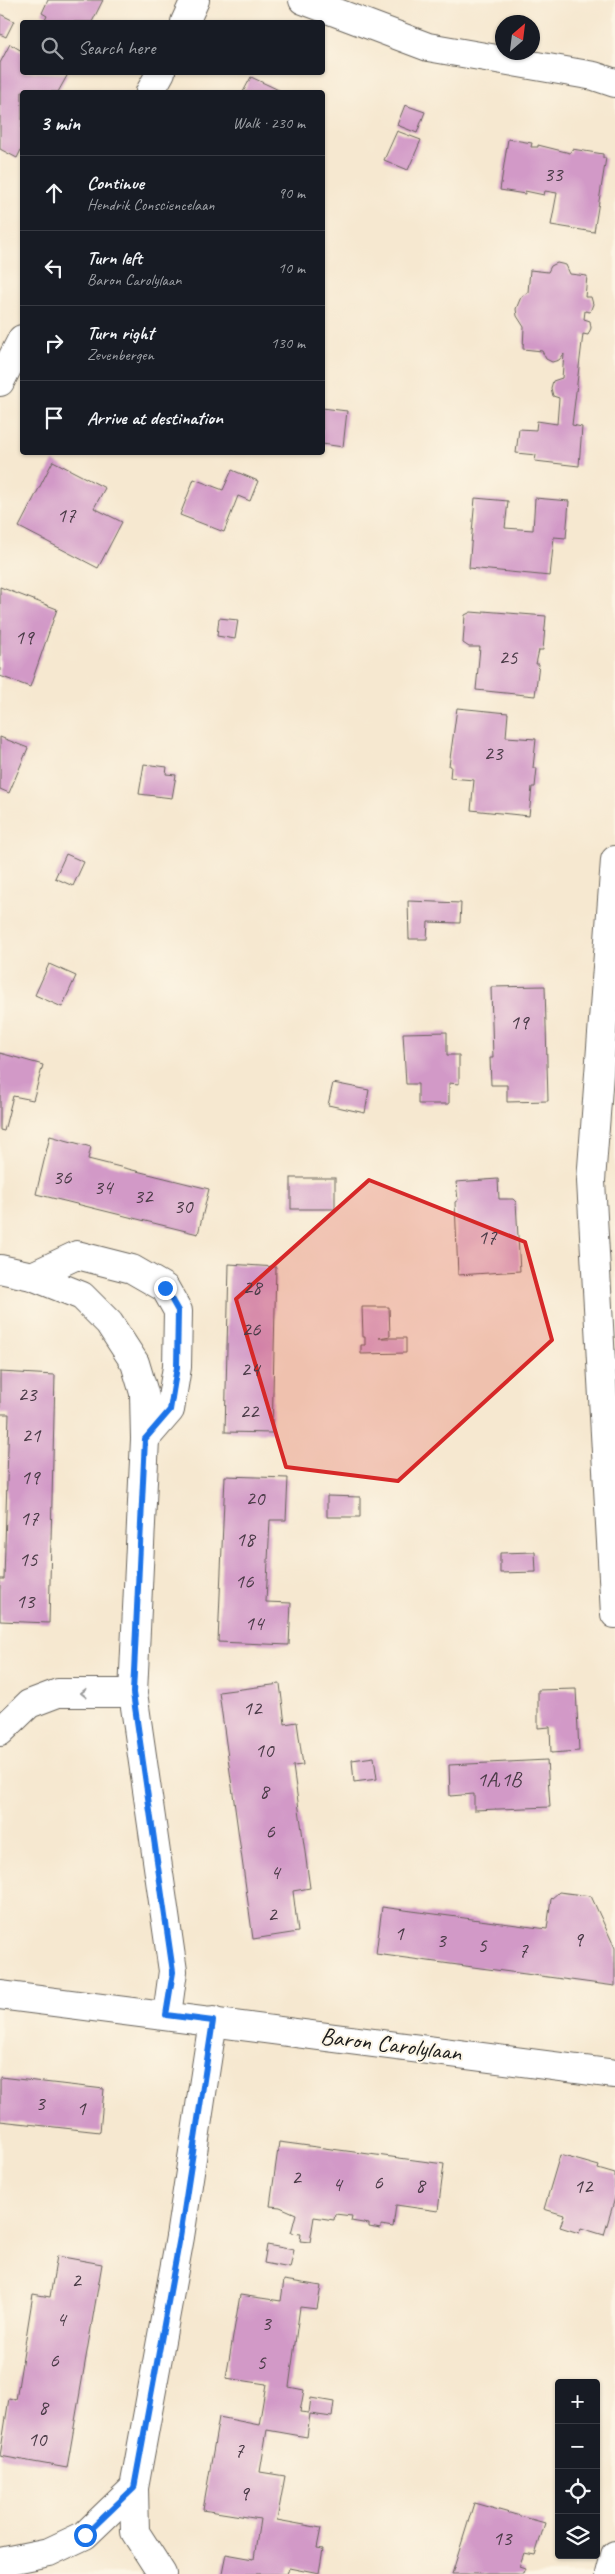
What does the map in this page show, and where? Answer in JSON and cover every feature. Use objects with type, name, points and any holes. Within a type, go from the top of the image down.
[{"type":"street","points":[[186,20],[195,0]]},
{"type":"street","points":[[303,0],[428,48],[594,76],[615,83]]},
{"type":"street","points":[[151,90],[158,75]]},
{"type":"street","points":[[0,382],[20,343]]},
{"type":"street","points":[[615,860],[591,1181],[615,1614]]},
{"type":"street","points":[[32,1276],[77,1256],[132,1269],[165,1288],[178,1311],[177,1367],[170,1410],[145,1439]]},
{"type":"street","points":[[0,1269],[32,1276],[82,1296],[109,1323],[135,1363],[144,1393],[145,1439],[133,1693],[173,1972],[166,2015]]},
{"type":"street","points":[[0,1732],[29,1704],[58,1693],[133,1693]]},
{"type":"street","name":"Baron Carolylaan","points":[[0,1995],[615,2074]]},
{"type":"street","points":[[162,2574],[135,2532],[134,2488],[180,2237],[213,2021]]},
{"type":"street","points":[[9,2574],[0,2563],[49,2552],[85,2535],[134,2488]]},
{"type":"street","points":[[610,2574],[615,2555]]},
{"type":"highlighted area","points":[[369,1180],[525,1242],[552,1340],[398,1481],[286,1467],[236,1299]]},
{"type":"building","points":[[48,0],[103,0],[93,20],[45,20],[47,16],[42,13]]},
{"type":"building","points":[[0,14],[14,21],[6,37],[0,34]]},
{"type":"building","points":[[10,44],[20,50],[20,75],[67,75],[59,90],[20,90],[20,152],[17,158],[0,149],[0,63]]},
{"type":"building","points":[[251,77],[279,90],[244,90]]},
{"type":"building","points":[[405,105],[425,112],[417,133],[397,125]]},
{"type":"building","points":[[397,131],[421,140],[408,170],[384,160]]},
{"type":"building","points":[[508,139],[532,143],[531,147],[538,147],[538,145],[570,153],[572,149],[603,154],[603,158],[606,158],[594,232],[551,225],[557,193],[545,191],[544,195],[525,191],[525,194],[500,190]]},
{"type":"building","points":[[557,263],[566,265],[570,274],[587,276],[585,297],[591,297],[593,304],[590,312],[585,311],[584,319],[590,321],[591,328],[588,335],[583,334],[572,425],[582,427],[579,466],[535,461],[536,455],[516,453],[519,429],[536,430],[537,421],[557,424],[559,398],[553,396],[551,388],[553,381],[562,378],[564,354],[559,360],[552,362],[546,359],[542,351],[523,349],[524,327],[517,316],[516,309],[521,297],[528,292],[530,270],[548,272],[551,266]]},
{"type":"building","points":[[325,408],[347,411],[343,447],[325,444]]},
{"type":"building","points":[[53,461],[105,488],[94,508],[122,522],[98,568],[19,527]]},
{"type":"building","points":[[232,470],[258,481],[250,501],[238,496],[224,532],[180,515],[194,479],[223,490]]},
{"type":"building","points":[[475,498],[508,501],[505,528],[533,530],[535,498],[569,501],[566,538],[554,537],[550,576],[469,568]]},
{"type":"building","points":[[0,587],[57,609],[30,687],[0,676]]},
{"type":"building","points":[[483,611],[546,616],[543,650],[539,650],[536,664],[539,664],[535,696],[476,690],[480,647],[469,647],[463,643],[465,615],[471,612],[483,613]]},
{"type":"building","points":[[219,618],[238,620],[235,639],[217,636]]},
{"type":"building","points":[[457,708],[508,713],[506,737],[536,739],[533,768],[537,768],[535,787],[532,787],[529,816],[471,810],[474,780],[450,778],[451,766],[449,766]]},
{"type":"building","points":[[0,737],[28,748],[9,793],[0,789]]},
{"type":"building","points":[[144,764],[167,767],[166,774],[176,775],[172,798],[139,794]]},
{"type":"building","points":[[66,854],[84,862],[73,886],[55,878]]},
{"type":"building","points":[[408,901],[461,903],[460,923],[428,922],[427,939],[409,939]]},
{"type":"building","points":[[49,964],[76,976],[62,1007],[35,995]]},
{"type":"building","points":[[545,986],[548,1101],[507,1102],[507,1085],[491,1085],[490,1058],[493,1058],[491,987]]},
{"type":"building","points":[[447,1032],[447,1055],[459,1055],[459,1084],[449,1083],[449,1104],[418,1104],[418,1084],[406,1084],[403,1033]]},
{"type":"building","points":[[0,1053],[43,1065],[33,1100],[13,1096],[4,1131],[0,1130]]},
{"type":"building","points":[[333,1083],[369,1090],[365,1113],[328,1105]]},
{"type":"building","points":[[50,1136],[91,1147],[88,1159],[209,1189],[198,1234],[36,1194]]},
{"type":"building","points":[[291,1178],[335,1178],[335,1209],[291,1209]]},
{"type":"building","points":[[498,1179],[499,1199],[513,1199],[516,1202],[520,1271],[458,1275],[455,1202],[458,1200],[456,1182]]},
{"type":"building","points":[[229,1264],[276,1267],[272,1433],[225,1432]]},
{"type":"building","points":[[362,1307],[389,1307],[390,1336],[379,1338],[406,1338],[406,1353],[361,1354],[361,1345],[365,1345]]},
{"type":"building","points":[[0,1372],[55,1375],[49,1623],[0,1621],[0,1579],[4,1579],[9,1414],[0,1414]]},
{"type":"building","points":[[225,1476],[288,1478],[286,1520],[270,1520],[266,1602],[291,1603],[289,1645],[218,1642]]},
{"type":"building","points":[[327,1496],[360,1497],[360,1517],[327,1517]]},
{"type":"building","points":[[535,1552],[536,1572],[500,1573],[500,1553]]},
{"type":"building","points":[[280,1684],[285,1724],[297,1722],[303,1765],[293,1766],[310,1888],[293,1891],[298,1932],[253,1939],[219,1692]]},
{"type":"building","points":[[576,1689],[579,1751],[551,1753],[550,1727],[538,1728],[538,1690]]},
{"type":"building","points":[[374,1757],[377,1779],[354,1782],[352,1760]]},
{"type":"building","points":[[547,1760],[550,1807],[474,1810],[474,1794],[450,1796],[449,1765]]},
{"type":"building","points":[[559,1892],[591,1896],[615,1948],[615,1986],[376,1954],[382,1907],[547,1929],[551,1899]]},
{"type":"building","points":[[0,2077],[104,2089],[100,2132],[0,2121]]},
{"type":"building","points":[[279,2142],[444,2164],[438,2211],[396,2205],[393,2227],[381,2225],[381,2229],[369,2227],[369,2224],[351,2221],[352,2216],[335,2214],[334,2220],[314,2217],[310,2242],[300,2241],[301,2234],[291,2233],[296,2214],[280,2207],[270,2206]]},
{"type":"building","points":[[560,2155],[599,2166],[598,2169],[615,2174],[615,2198],[604,2235],[581,2228],[579,2233],[560,2227],[564,2215],[544,2209]]},
{"type":"building","points":[[267,2245],[294,2250],[290,2268],[264,2263]]},
{"type":"building","points":[[57,2256],[102,2264],[67,2468],[0,2456],[9,2398],[16,2400],[33,2294],[50,2297]]},
{"type":"building","points":[[284,2280],[321,2286],[317,2309],[300,2307],[289,2387],[304,2390],[300,2412],[309,2413],[311,2398],[334,2402],[332,2417],[310,2414],[307,2437],[267,2430],[260,2472],[285,2476],[277,2520],[321,2528],[317,2548],[323,2549],[319,2573],[289,2567],[287,2574],[222,2574],[226,2554],[254,2559],[260,2519],[203,2510],[219,2417],[259,2425],[266,2384],[226,2378],[240,2295],[281,2301]]},
{"type":"building","points":[[474,2503],[545,2523],[535,2555],[524,2553],[519,2567],[525,2569],[523,2574],[452,2574]]},
{"type":"route","points":[[85,2535],[134,2488],[180,2237],[213,2021],[166,2015],[173,1972],[133,1693],[145,1439],[170,1410],[177,1367],[178,1311],[165,1288]]}]
